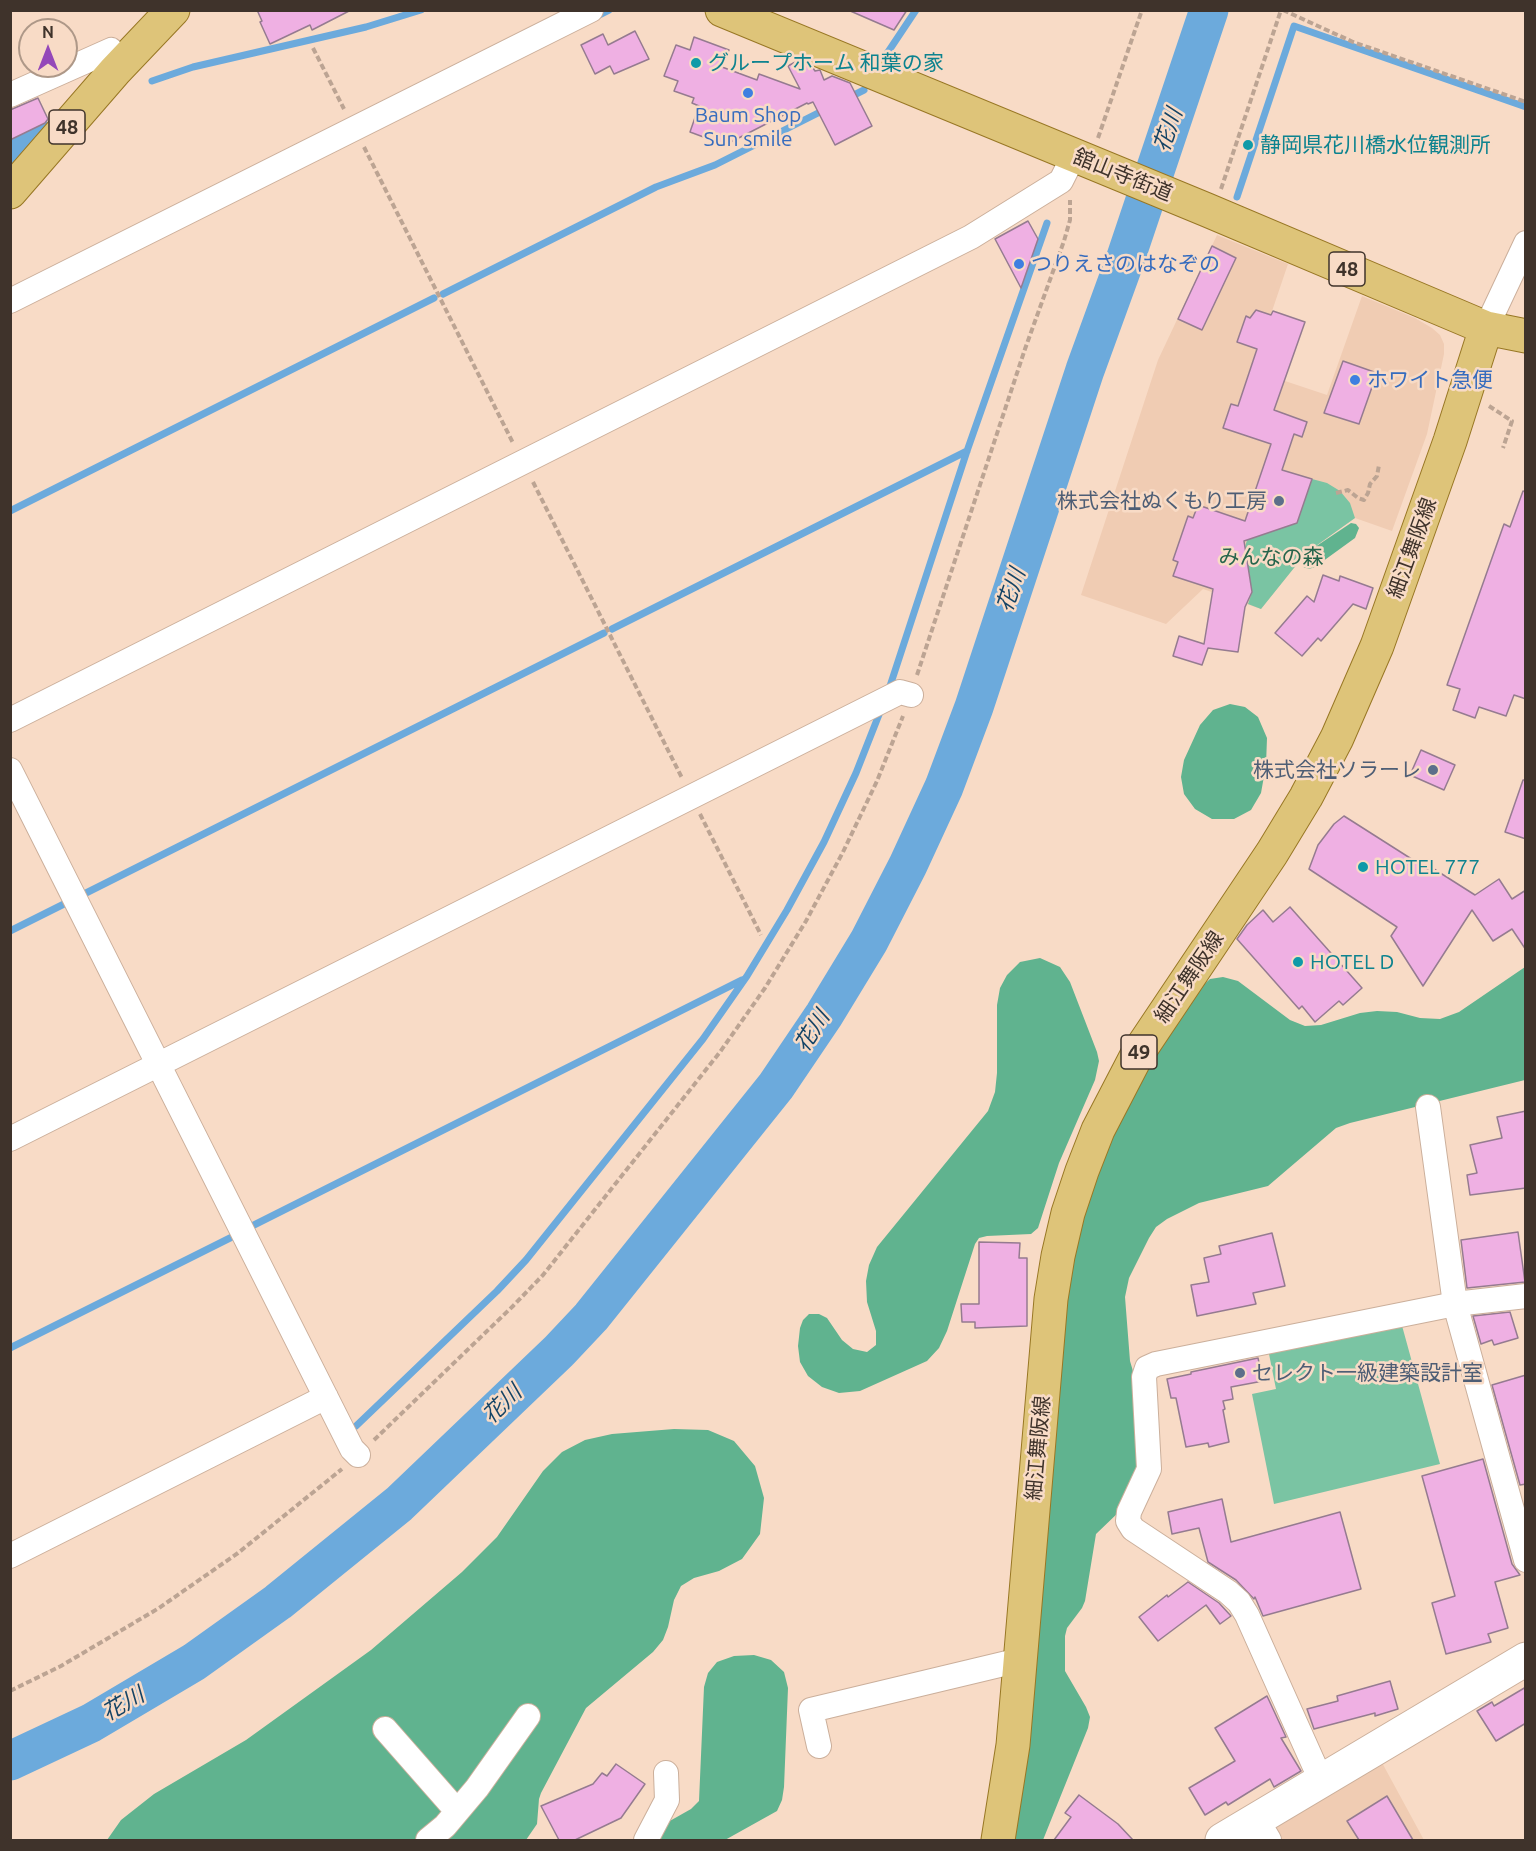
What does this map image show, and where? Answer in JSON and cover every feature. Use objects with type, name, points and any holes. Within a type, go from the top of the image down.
[{"type":"main road","name":"48","points":[[10,192],[124,62],[173,10]]},
{"type":"main road","name":"舘山寺街道","points":[[722,10],[1080,165],[1210,211],[1486,328],[1526,336]]},
{"type":"main road","name":"細江舞阪線","points":[[998,1840],[1010,1765],[1051,1299],[1068,1213],[1102,1121],[1138,1053],[1272,853],[1306,797],[1337,738],[1377,646],[1450,441],[1486,328]]},
{"type":"street","points":[[10,301],[591,10]]},
{"type":"street","points":[[10,95],[111,50],[124,62]]},
{"type":"street","points":[[10,720],[970,237],[1080,165]]},
{"type":"street","points":[[1486,328],[1526,243]]},
{"type":"street","points":[[10,1139],[900,692],[910,695]]},
{"type":"street","points":[[10,770],[352,1449],[358,1455]]},
{"type":"street","points":[[1428,1107],[1455,1304],[1526,1560]]},
{"type":"street","points":[[1323,1780],[1239,1602],[1228,1592],[1133,1529],[1128,1521],[1129,1512],[1149,1469],[1144,1377],[1147,1368],[1156,1364],[1455,1304],[1526,1296]]},
{"type":"street","points":[[10,1556],[326,1397]]},
{"type":"street","points":[[1222,1840],[1263,1830],[1323,1780],[1526,1659]]},
{"type":"street","points":[[819,1746],[811,1710],[1020,1660]]},
{"type":"street","points":[[428,1840],[477,1788],[528,1716]]},
{"type":"street","points":[[385,1729],[457,1811]]},
{"type":"street","points":[[646,1840],[668,1800],[666,1773]]},
{"type":"path","points":[[10,1691],[118,1634],[200,1581],[358,1455],[543,1275],[720,1052],[765,988],[806,921],[838,862],[877,781],[910,695],[1025,349],[1064,241],[1070,220],[1070,199],[1080,165],[1142,10]]},
{"type":"path","points":[[1210,211],[1282,10],[1353,42],[1526,102]]},
{"type":"path","points":[[314,48],[761,935]]},
{"type":"path","points":[[1485,404],[1512,421],[1503,447]]},
{"type":"path","points":[[1336,493],[1348,490],[1364,500],[1370,484],[1377,476],[1379,465]]},
{"type":"shaded area","points":[[1217,235],[1288,264],[1252,370],[1327,395],[1362,296],[1415,318],[1432,328],[1440,335],[1444,344],[1444,354],[1427,434],[1392,531],[1355,518],[1306,553],[1261,609],[1203,589],[1166,624],[1081,595],[1158,360]]},
{"type":"shaded area","points":[[1380,1759],[1424,1840],[1280,1840],[1274,1828]]},
{"type":"green space","name":"みんなの森","points":[[1312,479],[1327,483],[1340,491],[1350,503],[1355,518],[1306,553],[1261,609],[1248,604],[1252,592],[1245,547],[1247,540],[1297,523]]},
{"type":"green space","points":[[1351,523],[1356,524],[1359,528],[1355,538],[1315,567],[1309,569],[1303,567],[1301,563],[1306,553]]},
{"type":"green space","points":[[1230,704],[1245,707],[1258,717],[1267,738],[1266,765],[1261,793],[1251,810],[1234,819],[1212,819],[1195,809],[1184,794],[1181,777],[1184,760],[1200,725],[1213,710]]},
{"type":"green space","points":[[1040,958],[1060,967],[1070,982],[1099,1061],[1095,1080],[1059,1163],[1038,1228],[1031,1234],[979,1238],[975,1244],[947,1331],[939,1348],[927,1361],[860,1391],[839,1393],[822,1387],[808,1376],[800,1362],[798,1346],[803,1320],[809,1314],[819,1314],[827,1318],[842,1340],[853,1349],[867,1352],[876,1345],[876,1331],[867,1302],[866,1281],[869,1265],[877,1247],[988,1111],[995,1092],[997,1073],[997,1005],[1000,988],[1007,975],[1020,962]]},
{"type":"green space","points":[[1525,967],[1525,1080],[1336,1128],[1268,1186],[1199,1203],[1167,1219],[1156,1227],[1149,1238],[1129,1278],[1125,1297],[1142,1460],[1121,1510],[1096,1534],[1085,1601],[1067,1628],[1065,1636],[1065,1671],[1086,1707],[1090,1717],[1088,1728],[1043,1840],[1013,1840],[1065,1301],[1082,1217],[1111,1136],[1151,1061],[1200,988],[1210,979],[1223,977],[1238,981],[1290,1020],[1305,1026],[1321,1025],[1360,1013],[1377,1011],[1440,1019],[1459,1012]]},
{"type":"green space","points":[[1401,1322],[1440,1464],[1274,1504],[1252,1394],[1276,1389],[1268,1349]]},
{"type":"green space","points":[[674,1429],[708,1430],[734,1441],[755,1466],[764,1498],[760,1534],[742,1559],[719,1571],[694,1578],[681,1586],[674,1600],[663,1640],[653,1652],[586,1708],[541,1793],[537,1824],[526,1840],[107,1840],[121,1820],[154,1794],[246,1740],[371,1650],[462,1572],[497,1537],[543,1471],[562,1452],[585,1440],[612,1434]]},
{"type":"green space","points":[[754,1655],[771,1660],[784,1672],[788,1688],[784,1787],[777,1811],[725,1840],[655,1840],[668,1822],[691,1809],[699,1801],[704,1687],[708,1673],[717,1662],[734,1656]]},
{"type":"building","points":[[257,10],[351,10],[312,30],[310,25],[270,44]]},
{"type":"building","points":[[848,10],[907,10],[894,30]]},
{"type":"building","points":[[635,31],[649,59],[614,74],[610,66],[595,74],[581,45],[603,34],[608,45]]},
{"type":"building","points":[[694,37],[729,50],[722,67],[757,80],[759,74],[800,89],[788,66],[797,61],[815,71],[820,70],[824,80],[832,76],[850,83],[872,126],[835,145],[813,102],[725,145],[690,132],[699,106],[692,103],[694,98],[674,91],[678,81],[664,76],[676,45],[690,50]]},
{"type":"building","points":[[38,98],[48,119],[45,123],[10,140],[10,110]]},
{"type":"building","name":"つりえさのはなぞの","points":[[1028,221],[1038,239],[1021,288],[995,239]]},
{"type":"building","points":[[1212,246],[1236,258],[1202,330],[1178,319]]},
{"type":"building","points":[[1256,310],[1271,315],[1273,311],[1305,322],[1274,410],[1307,422],[1302,437],[1294,434],[1282,470],[1312,479],[1297,523],[1244,541],[1252,592],[1245,607],[1238,652],[1208,648],[1202,665],[1173,656],[1179,636],[1204,644],[1213,589],[1173,576],[1178,562],[1173,560],[1188,516],[1193,518],[1198,505],[1245,521],[1271,444],[1223,428],[1231,404],[1238,406],[1257,349],[1237,342],[1246,316],[1250,318]]},
{"type":"building","points":[[1343,361],[1377,373],[1359,424],[1324,413]]},
{"type":"building","points":[[1523,491],[1526,492],[1526,699],[1514,695],[1506,716],[1479,707],[1475,718],[1453,710],[1460,689],[1447,685],[1504,524],[1510,527]]},
{"type":"building","points":[[1323,575],[1339,581],[1340,576],[1373,588],[1366,609],[1353,604],[1321,641],[1318,638],[1302,656],[1275,633],[1307,596],[1314,602]]},
{"type":"building","points":[[1421,750],[1455,765],[1444,790],[1410,775]]},
{"type":"building","points":[[1523,780],[1526,780],[1526,839],[1505,832]]},
{"type":"building","points":[[1344,816],[1432,872],[1434,869],[1475,895],[1499,879],[1512,899],[1526,890],[1526,950],[1512,929],[1493,941],[1472,910],[1423,986],[1391,936],[1397,927],[1309,869],[1318,845],[1334,824]]},
{"type":"building","name":"HOTEL D","points":[[1290,907],[1362,988],[1343,1005],[1339,1001],[1315,1022],[1302,1006],[1299,1009],[1237,939],[1247,925],[1263,910],[1273,922]]},
{"type":"building","points":[[1526,1111],[1526,1188],[1470,1195],[1467,1175],[1477,1173],[1470,1145],[1502,1138],[1497,1117]]},
{"type":"building","points":[[1518,1232],[1525,1282],[1467,1288],[1461,1240]]},
{"type":"building","points":[[1272,1233],[1285,1286],[1253,1293],[1256,1304],[1197,1316],[1191,1285],[1209,1282],[1204,1258],[1221,1254],[1219,1246]]},
{"type":"building","points":[[979,1242],[1020,1243],[1019,1258],[1027,1258],[1027,1326],[975,1328],[975,1322],[962,1322],[961,1304],[979,1304]]},
{"type":"building","points":[[1510,1312],[1518,1338],[1494,1345],[1492,1340],[1481,1344],[1473,1316]]},
{"type":"building","points":[[1258,1358],[1263,1381],[1231,1387],[1233,1399],[1223,1401],[1229,1442],[1209,1447],[1208,1443],[1186,1447],[1176,1398],[1171,1398],[1167,1379]]},
{"type":"building","points":[[1526,1375],[1526,1484],[1520,1485],[1492,1385]]},
{"type":"building","points":[[1483,1459],[1512,1564],[1520,1575],[1495,1582],[1508,1628],[1488,1634],[1491,1642],[1446,1654],[1432,1603],[1455,1596],[1422,1476]]},
{"type":"building","points":[[1222,1499],[1231,1542],[1340,1512],[1361,1589],[1263,1616],[1255,1597],[1254,1599],[1236,1580],[1208,1562],[1199,1528],[1172,1534],[1168,1512]]},
{"type":"building","points":[[1188,1582],[1219,1603],[1231,1616],[1220,1624],[1206,1605],[1158,1641],[1139,1617]]},
{"type":"building","points":[[1390,1681],[1398,1709],[1314,1729],[1307,1709],[1338,1701],[1337,1696]]},
{"type":"building","points":[[1526,1687],[1526,1723],[1496,1741],[1477,1711],[1492,1702],[1494,1706]]},
{"type":"building","points":[[1267,1696],[1286,1737],[1281,1738],[1301,1771],[1274,1787],[1270,1779],[1228,1805],[1226,1802],[1205,1815],[1189,1788],[1235,1761],[1215,1728]]},
{"type":"building","points":[[616,1764],[645,1784],[621,1818],[575,1840],[559,1840],[541,1806],[593,1784],[602,1773],[607,1776]]},
{"type":"building","points":[[1079,1795],[1118,1824],[1133,1840],[1054,1840],[1071,1817],[1065,1813]]},
{"type":"building","points":[[1387,1796],[1413,1840],[1359,1840],[1347,1821]]},
{"type":"waterway","points":[[152,81],[193,67],[366,27],[421,10]]},
{"type":"waterway","points":[[595,17],[609,10]]},
{"type":"waterway","points":[[886,55],[916,10]]},
{"type":"waterway","name":"花川","points":[[10,1761],[91,1723],[194,1662],[278,1602],[399,1504],[559,1351],[591,1317],[776,1086],[824,1015],[869,941],[944,787],[974,707],[1085,370],[1125,260],[1209,10]]},
{"type":"waterway","points":[[1237,197],[1294,26],[1526,107]]},
{"type":"waterway","points":[[848,98],[864,90]]},
{"type":"waterway","points":[[443,294],[656,187],[715,165],[824,110]]},
{"type":"waterway","points":[[10,147],[33,135]]},
{"type":"waterway","points":[[890,686],[967,451],[1047,223]]},
{"type":"waterway","points":[[10,511],[434,298]]},
{"type":"waterway","points":[[612,629],[967,451]]},
{"type":"waterway","points":[[82,895],[604,633]]},
{"type":"waterway","points":[[356,1426],[497,1291],[526,1260],[703,1039],[747,976],[824,842],[856,773],[880,712]]},
{"type":"waterway","points":[[10,931],[68,902]]},
{"type":"waterway","points":[[250,1227],[742,980]]},
{"type":"waterway","points":[[10,1348],[236,1235]]},
{"type":"place","name":"グループホーム 和葉の家","points":[[696,63]]},
{"type":"place","name":"Baum Shop Sun smile","points":[[748,93]]},
{"type":"place","name":"静岡県花川橋水位観測所","points":[[1248,145]]},
{"type":"place","name":"つりえさのはなぞの","points":[[1019,264]]},
{"type":"place","name":"ホワイト急便","points":[[1355,380]]},
{"type":"place","name":"株式会社ぬくもり工房","points":[[1279,501]]},
{"type":"place","name":"株式会社ソラーレ","points":[[1433,770]]},
{"type":"place","name":"HOTEL 777","points":[[1363,867]]},
{"type":"place","name":"HOTEL D","points":[[1298,962]]},
{"type":"place","name":"セレクト一級建築設計室","points":[[1240,1373]]}]
